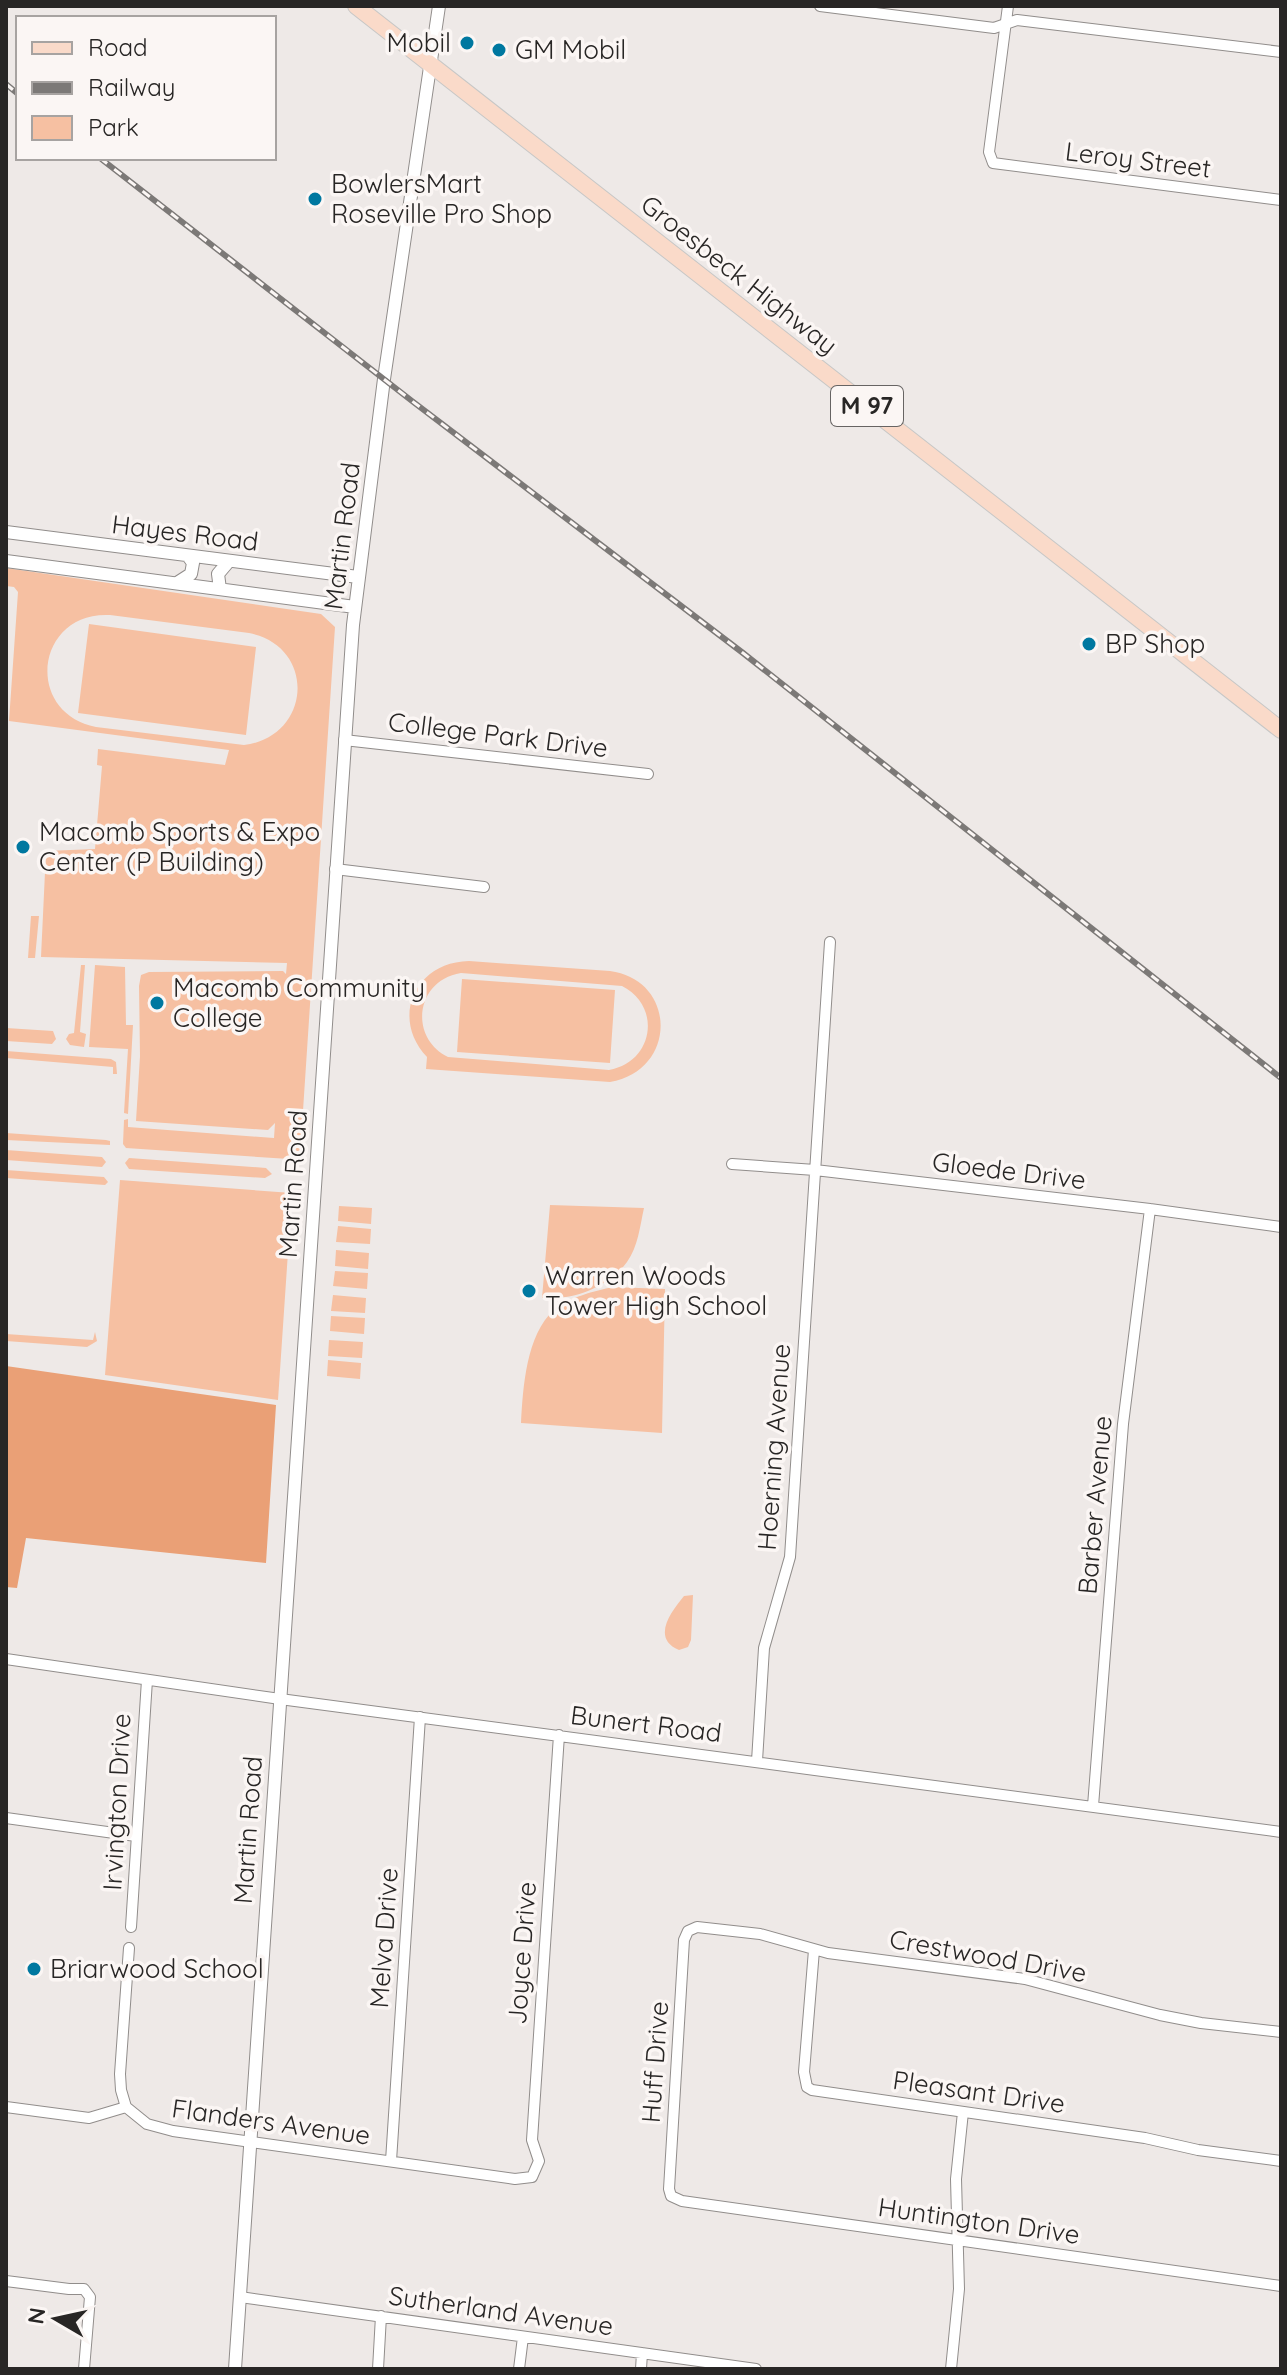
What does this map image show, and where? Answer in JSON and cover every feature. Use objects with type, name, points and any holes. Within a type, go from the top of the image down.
[{"type":"main road","name":"Groesbeck Highway","points":[[356,6],[1281,730]]},
{"type":"street","name":"Martin Road","points":[[235,2369],[355,607],[439,6]]},
{"type":"street","points":[[820,6],[892,11],[994,28],[1016,19],[1281,52]]},
{"type":"street","points":[[1006,24],[1008,6]]},
{"type":"street","name":"Leroy Street","points":[[1006,24],[989,152],[991,161],[1000,165],[1281,200]]},
{"type":"street","name":"Hayes Road","points":[[6,532],[358,577]]},
{"type":"street","points":[[170,583],[183,581],[191,574],[193,563],[188,556]]},
{"type":"street","name":"Hayes Road","points":[[6,561],[355,607]]},
{"type":"street","points":[[220,589],[218,574],[229,561]]},
{"type":"street","name":"College Park Drive","points":[[344,740],[648,774]]},
{"type":"street","points":[[335,869],[484,887]]},
{"type":"street","name":"Hoerning Avenue","points":[[757,1761],[764,1648],[790,1557],[830,942]]},
{"type":"street","name":"Gloede Drive","points":[[732,1164],[815,1170],[1281,1227]]},
{"type":"street","name":"Barber Avenue","points":[[1093,1806],[1123,1424],[1150,1209]]},
{"type":"street","name":"Bunert Road","points":[[6,1659],[280,1699],[1281,1832]]},
{"type":"street","name":"Irvington Drive","points":[[131,1927],[147,1680]]},
{"type":"street","name":"Melva Drive","points":[[391,2161],[420,1717]]},
{"type":"street","name":"Joyce Drive","points":[[536,2173],[539,2161],[532,2140],[559,1735]]},
{"type":"street","points":[[6,1818],[136,1836]]},
{"type":"street","name":"Crestwood Drive","points":[[688,1931],[705,1927],[760,1934],[814,1950],[1025,1979],[1160,2015],[1281,2032]]},
{"type":"street","name":"Huff Drive","points":[[671,2196],[684,1948],[688,1931]]},
{"type":"street","points":[[6,2107],[89,2118],[126,2107],[120,2074],[129,1948]]},
{"type":"street","name":"Pleasant Drive","points":[[814,1950],[804,2072],[807,2087],[816,2091],[1145,2138],[1198,2150],[1281,2161]]},
{"type":"street","name":"Flanders Avenue","points":[[126,2107],[141,2121],[156,2128],[515,2179],[526,2180],[536,2173]]},
{"type":"street","points":[[951,2369],[959,2289],[956,2179],[963,2112]]},
{"type":"street","name":"Huntington Drive","points":[[671,2196],[682,2201],[1281,2286]]},
{"type":"street","points":[[6,2281],[84,2289],[88,2292],[84,2369]]},
{"type":"street","name":"Sutherland Avenue","points":[[240,2297],[755,2369]]},
{"type":"street","points":[[378,2369],[381,2316]]},
{"type":"street","points":[[519,2369],[523,2337]]},
{"type":"street","points":[[641,2369],[642,2353]]},
{"type":"green space","points":[[6,568],[321,614],[335,627],[300,1156],[289,1159],[126,1148],[123,1144],[124,1120],[128,1119],[128,1127],[274,1138],[275,1123],[268,1130],[136,1121],[140,1056],[139,986],[141,975],[149,972],[283,971],[286,974],[287,963],[41,957],[46,851],[95,849],[102,766],[97,765],[98,749],[225,765],[229,750],[9,721],[18,592],[14,587],[6,586]],"holes":[[[110,615],[249,633],[271,641],[286,655],[295,672],[298,691],[293,709],[283,726],[267,738],[244,745],[96,727],[73,718],[57,703],[49,684],[48,664],[54,645],[66,629],[85,618]]]},
{"type":"green space","points":[[89,624],[256,647],[246,735],[78,713]]},
{"type":"green space","points":[[31,916],[39,916],[35,958],[28,958]]},
{"type":"green space","points":[[469,961],[610,971],[632,978],[648,990],[657,1007],[661,1025],[658,1044],[648,1061],[632,1074],[610,1082],[426,1069],[427,1057],[416,1042],[410,1026],[410,1010],[422,982],[434,971]],"holes":[[[461,973],[622,986],[635,995],[643,1006],[647,1032],[636,1056],[624,1065],[609,1070],[448,1057],[435,1048],[423,1023],[423,1010],[434,986]]]},
{"type":"green space","points":[[81,965],[85,965],[80,1032],[86,1034],[84,1047],[70,1045],[66,1039],[74,1033]]},
{"type":"green space","points":[[95,965],[125,967],[126,1025],[133,1025],[128,1114],[124,1113],[128,1049],[89,1047]]},
{"type":"green space","points":[[462,979],[615,990],[610,1063],[457,1052]]},
{"type":"green space","points":[[6,1028],[53,1031],[56,1039],[52,1044],[6,1041]]},
{"type":"green space","points":[[6,1051],[111,1059],[116,1062],[117,1074],[113,1074],[113,1067],[6,1058]]},
{"type":"green space","points":[[6,1133],[106,1140],[110,1141],[110,1145],[6,1140]]},
{"type":"green space","points":[[6,1150],[102,1157],[106,1162],[102,1167],[6,1160]]},
{"type":"green space","points":[[129,1158],[266,1168],[272,1174],[265,1178],[129,1169],[125,1163]]},
{"type":"green space","points":[[6,1170],[104,1177],[108,1182],[105,1185],[6,1178]]},
{"type":"green space","points":[[120,1180],[292,1193],[278,1400],[105,1375]]},
{"type":"green space","points":[[550,1205],[644,1208],[636,1243],[627,1262],[610,1279],[589,1290],[577,1295],[542,1298]]},
{"type":"green space","points":[[339,1206],[372,1208],[371,1224],[338,1221]]},
{"type":"green space","points":[[338,1226],[371,1229],[370,1244],[336,1242]]},
{"type":"green space","points":[[336,1250],[369,1253],[368,1269],[335,1266]]},
{"type":"green space","points":[[335,1271],[368,1273],[367,1289],[333,1286]]},
{"type":"green space","points":[[613,1287],[665,1289],[662,1433],[521,1423],[528,1363],[537,1333],[545,1321],[567,1301]]},
{"type":"green space","points":[[333,1295],[366,1298],[365,1313],[331,1311]]},
{"type":"green space","points":[[331,1316],[365,1318],[364,1334],[330,1331]]},
{"type":"green space","points":[[95,1332],[97,1341],[87,1347],[6,1341],[6,1334],[93,1340]]},
{"type":"green space","points":[[329,1340],[363,1342],[362,1358],[328,1356]]},
{"type":"green space","points":[[328,1360],[361,1363],[360,1379],[327,1376]]},
{"type":"green space","points":[[693,1595],[691,1640],[688,1647],[679,1650],[666,1639],[666,1624],[684,1596]]},
{"type":"shaded area","points":[[6,1366],[276,1405],[266,1563],[26,1538],[17,1588],[6,1587]]},
{"type":"railway","points":[[6,84],[16,92]]},
{"type":"railway","points":[[103,160],[743,653],[1281,1078]]},
{"type":"place","name":"Mobil","points":[[467,43]]},
{"type":"place","name":"GM Mobil","points":[[499,50]]},
{"type":"place","name":"BowlersMart Roseville Pro Shop","points":[[315,199]]},
{"type":"place","name":"BP Shop","points":[[1089,644]]},
{"type":"place","name":"Macomb Sports & Expo Center (P Building)","points":[[23,847]]},
{"type":"place","name":"Macomb Community College","points":[[157,1003]]},
{"type":"place","name":"Warren Woods Tower High School","points":[[529,1291]]},
{"type":"place","name":"Briarwood School","points":[[34,1969]]}]
